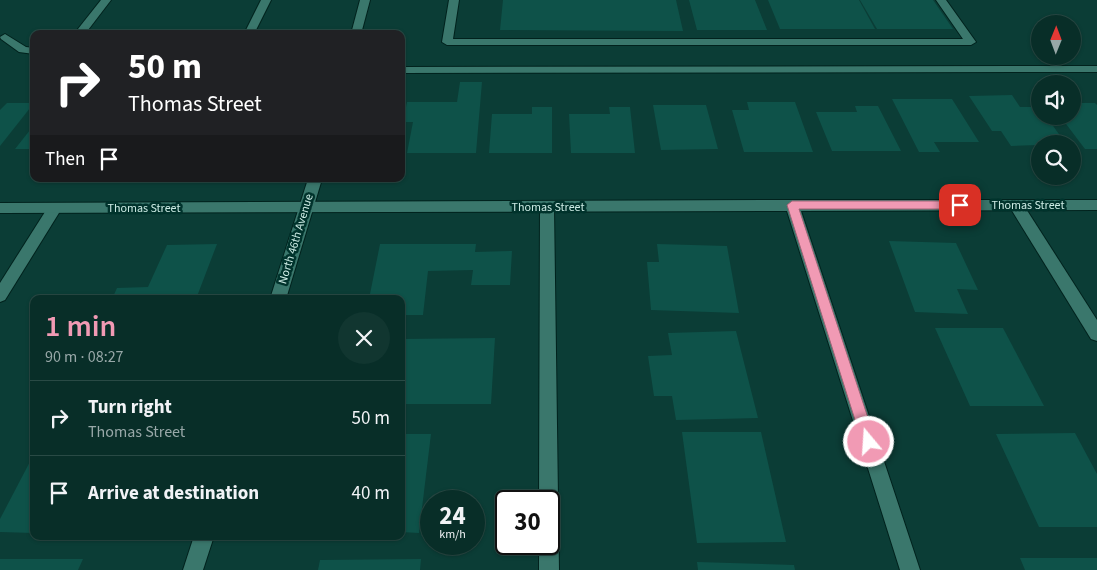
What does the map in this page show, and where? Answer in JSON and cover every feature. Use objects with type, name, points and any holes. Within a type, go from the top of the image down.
[{"type":"street","points":[[81,30],[106,0]]},
{"type":"street","points":[[251,30],[266,0]]},
{"type":"street","points":[[357,30],[366,0]]},
{"type":"street","points":[[454,0],[447,42],[970,42],[941,0]]},
{"type":"street","points":[[5,38],[23,50],[30,51]]},
{"type":"street","points":[[405,70],[1097,69]]},
{"type":"street","name":"North 46th Avenue","points":[[279,295],[313,182]]},
{"type":"street","points":[[792,205],[910,570]]},
{"type":"street","points":[[1016,205],[1097,334]]},
{"type":"street","name":"Thomas Street","points":[[0,208],[1097,205]]},
{"type":"street","points":[[547,207],[549,570]]},
{"type":"street","points":[[0,296],[55,208]]},
{"type":"street","points":[[193,570],[203,540]]},
{"type":"building","points":[[503,0],[676,0],[683,31],[500,30]]},
{"type":"building","points":[[689,0],[755,0],[767,30],[697,30]]},
{"type":"building","points":[[768,0],[859,0],[875,29],[780,29]]},
{"type":"building","points":[[860,0],[933,0],[953,29],[877,29]]},
{"type":"building","points":[[460,82],[482,82],[476,153],[407,153],[413,122],[405,122],[407,102],[457,102]]},
{"type":"building","points":[[1012,95],[1020,107],[1031,107],[1031,125],[1052,125],[1060,135],[1031,135],[1031,145],[1011,146],[1001,131],[992,131],[969,96]]},
{"type":"building","points":[[892,99],[952,99],[979,142],[934,142],[940,152],[919,152]]},
{"type":"building","points":[[747,102],[795,102],[813,152],[744,152],[732,110],[749,110]]},
{"type":"building","points":[[7,103],[30,103],[30,108],[0,146],[0,110]]},
{"type":"building","points":[[1081,103],[1095,103],[1097,105],[1097,149],[1085,149],[1081,144],[1081,135],[1074,135],[1067,125],[1081,125]]},
{"type":"building","points":[[653,105],[706,105],[718,149],[661,150]]},
{"type":"building","points":[[855,106],[878,106],[901,151],[832,151],[816,112],[857,112]]},
{"type":"building","points":[[532,107],[552,107],[552,153],[489,153],[492,114],[532,114]]},
{"type":"building","points":[[609,107],[630,107],[635,153],[571,153],[569,114],[610,114]]},
{"type":"building","points":[[30,130],[30,149],[15,149]]},
{"type":"building","points":[[889,241],[956,243],[978,290],[957,289],[968,314],[915,312]]},
{"type":"building","points":[[217,244],[198,295],[114,295],[117,288],[148,287],[167,245]]},
{"type":"building","points":[[380,244],[476,244],[475,252],[512,251],[510,285],[471,285],[473,270],[428,271],[423,315],[405,315],[405,295],[370,295]]},
{"type":"building","points":[[657,244],[727,246],[739,313],[651,310],[647,262],[659,262]]},
{"type":"building","points":[[935,328],[1003,328],[1044,406],[970,406]]},
{"type":"building","points":[[736,331],[758,418],[676,420],[672,396],[654,396],[648,356],[672,355],[668,333]]},
{"type":"building","points":[[495,338],[491,404],[405,404],[405,339]]},
{"type":"building","points":[[682,432],[761,432],[786,542],[697,543]]},
{"type":"building","points":[[1075,433],[1097,474],[1097,527],[1039,527],[996,434]]},
{"type":"building","points":[[405,434],[431,434],[424,490],[420,490],[419,533],[405,532]]},
{"type":"building","points":[[30,462],[30,533],[0,532],[0,519]]},
{"type":"building","points":[[1020,558],[1097,558],[1097,570],[1025,570]]},
{"type":"building","points":[[0,559],[83,559],[78,570],[0,570]]},
{"type":"building","points":[[421,559],[420,570],[318,570],[320,560]]},
{"type":"building","points":[[697,562],[794,565],[795,570],[698,570]]},
{"type":"route","points":[[869,442],[792,205],[960,205]]}]
